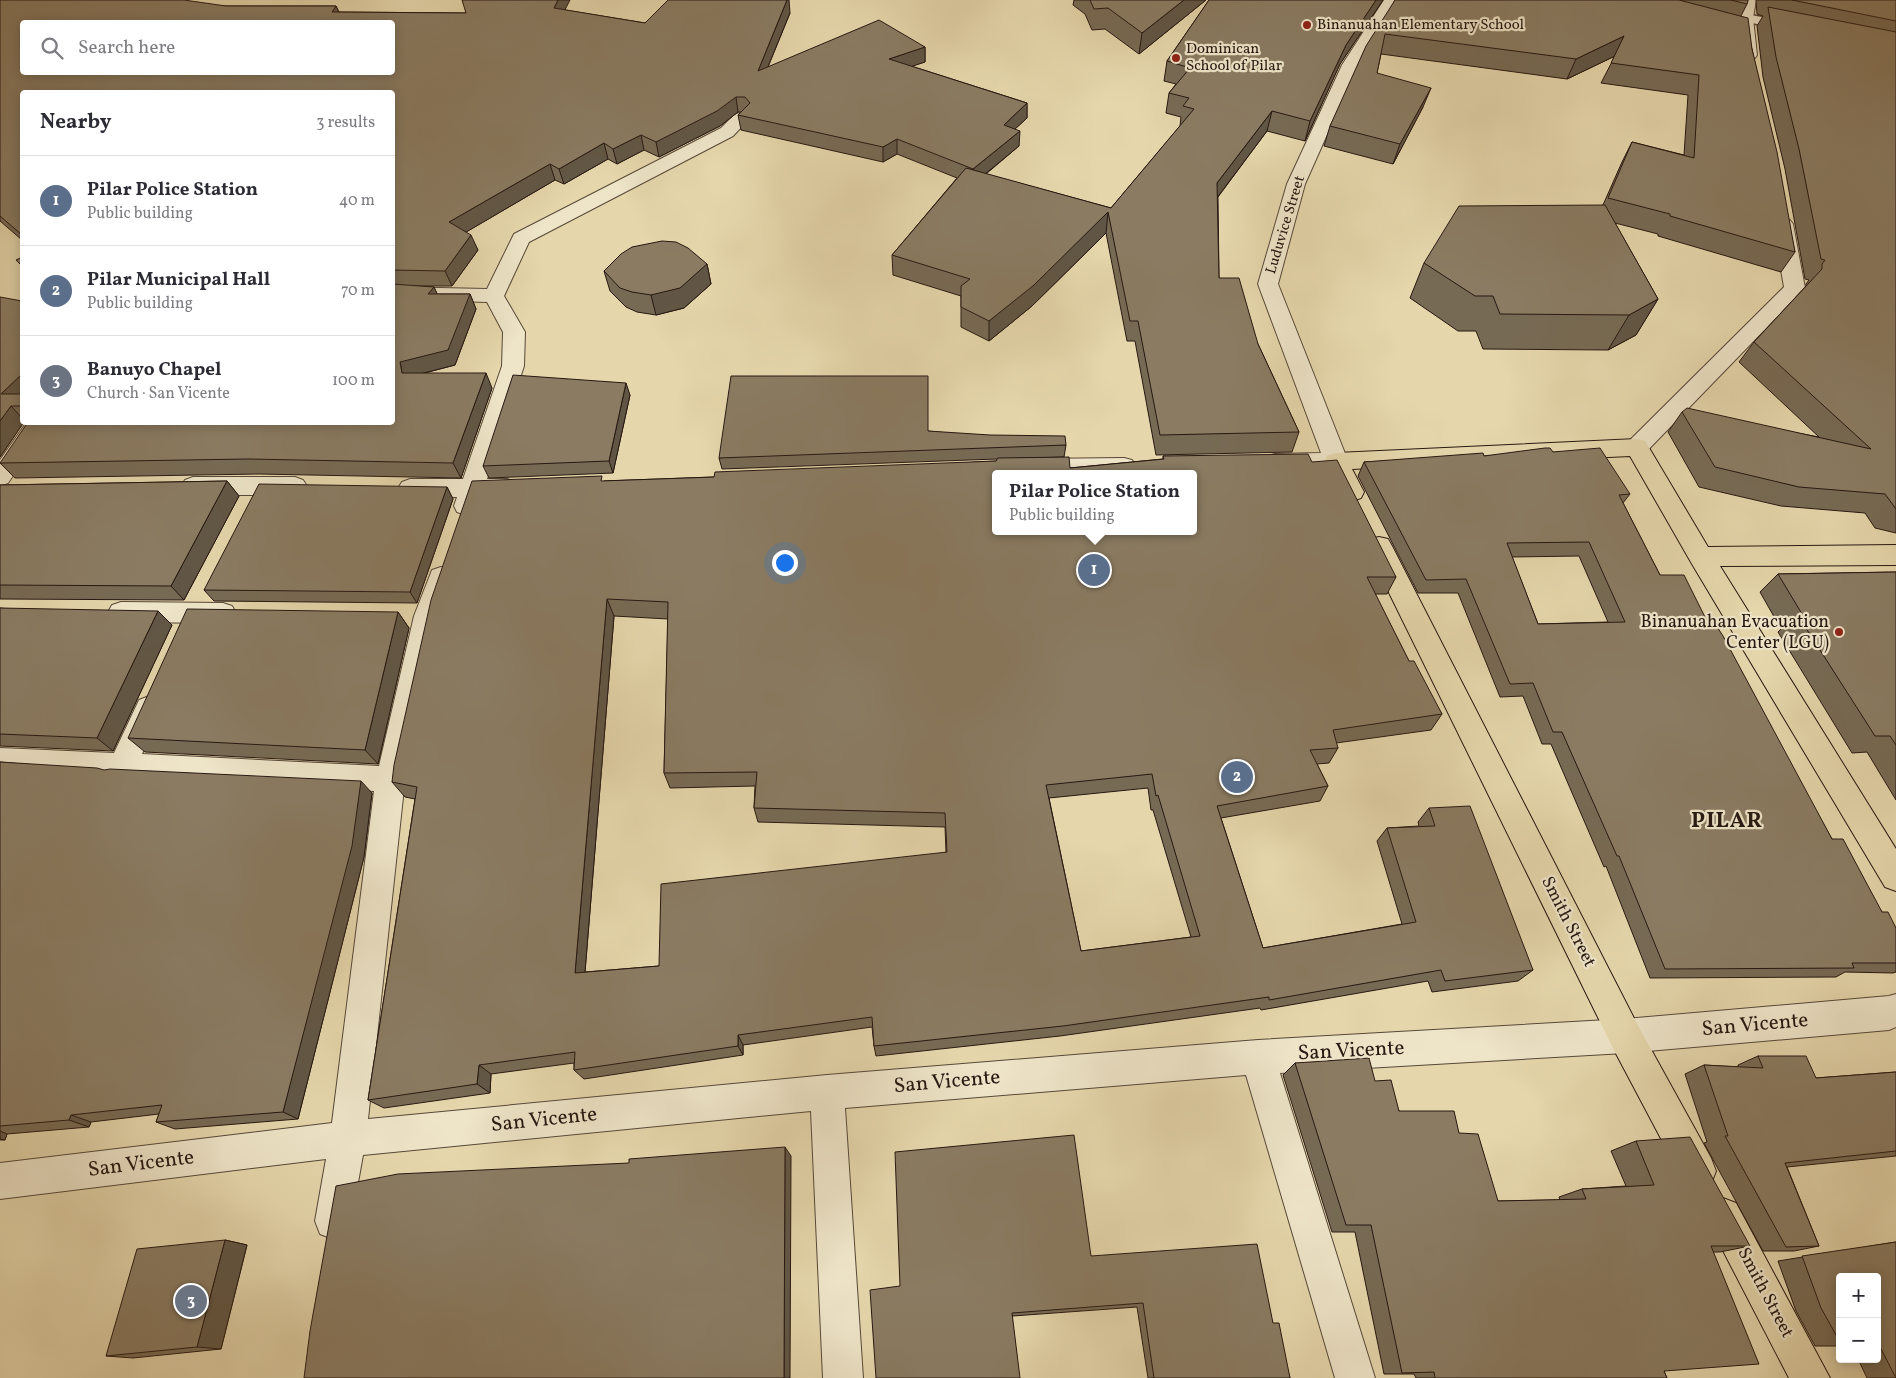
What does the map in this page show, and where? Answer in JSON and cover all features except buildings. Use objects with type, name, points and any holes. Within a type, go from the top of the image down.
[{"type":"main road","points":[[1336,461],[1637,446],[1701,557],[1896,877]]},
{"type":"main road","name":"Smith Street","points":[[1336,461],[1625,1036],[1810,1378]]},
{"type":"main road","points":[[1701,557],[1896,555]]},
{"type":"street","name":"Luduvice Street","points":[[1336,461],[1268,284],[1300,174],[1350,65],[1392,0]]},
{"type":"street","points":[[1741,20],[1751,72]]},
{"type":"street","points":[[494,296],[521,238],[727,132],[741,118]]},
{"type":"street","points":[[1637,446],[1795,288],[1779,202]]},
{"type":"street","points":[[395,293],[494,296]]},
{"type":"street","points":[[327,1254],[348,1139],[390,779],[427,616],[513,366],[514,332],[494,296]]},
{"type":"street","points":[[7,485],[38,425]]},
{"type":"street","points":[[1258,463],[1336,461]]},
{"type":"street","points":[[1005,468],[1150,465]]},
{"type":"street","points":[[246,511],[259,485]]},
{"type":"street","points":[[169,486],[317,486]]},
{"type":"street","points":[[385,488],[472,489],[531,487]]},
{"type":"street","points":[[181,638],[206,587]]},
{"type":"street","points":[[93,611],[252,613]]},
{"type":"street","points":[[398,616],[427,616]]},
{"type":"street","points":[[121,768],[157,690]]},
{"type":"street","points":[[0,760],[121,768],[390,779]]},
{"type":"street","name":"San Vicente","points":[[0,1181],[348,1139],[827,1092],[1258,1057],[1625,1036],[1889,1013],[1896,1010]]},
{"type":"street","points":[[1258,1057],[1354,1378]]},
{"type":"street","points":[[827,1092],[843,1378]]},
{"type":"lane","points":[[1741,20],[1803,29]]},
{"type":"place","name":"Binanuahan Elementary School","points":[[1307,25]]},
{"type":"place","name":"Dominican School of Pilar","points":[[1176,58]]},
{"type":"place","name":"Pilar Police Station","points":[[1094,570]]},
{"type":"place","name":"Binanuahan Evacuation Center (LGU)","points":[[1839,632]]},
{"type":"place","name":"Pilar Municipal Hall","points":[[1237,777]]},
{"type":"place","name":"Banuyo Chapel","points":[[191,1301]]},
{"type":"district","name":"PILAR","points":[[1727,821]]}]
